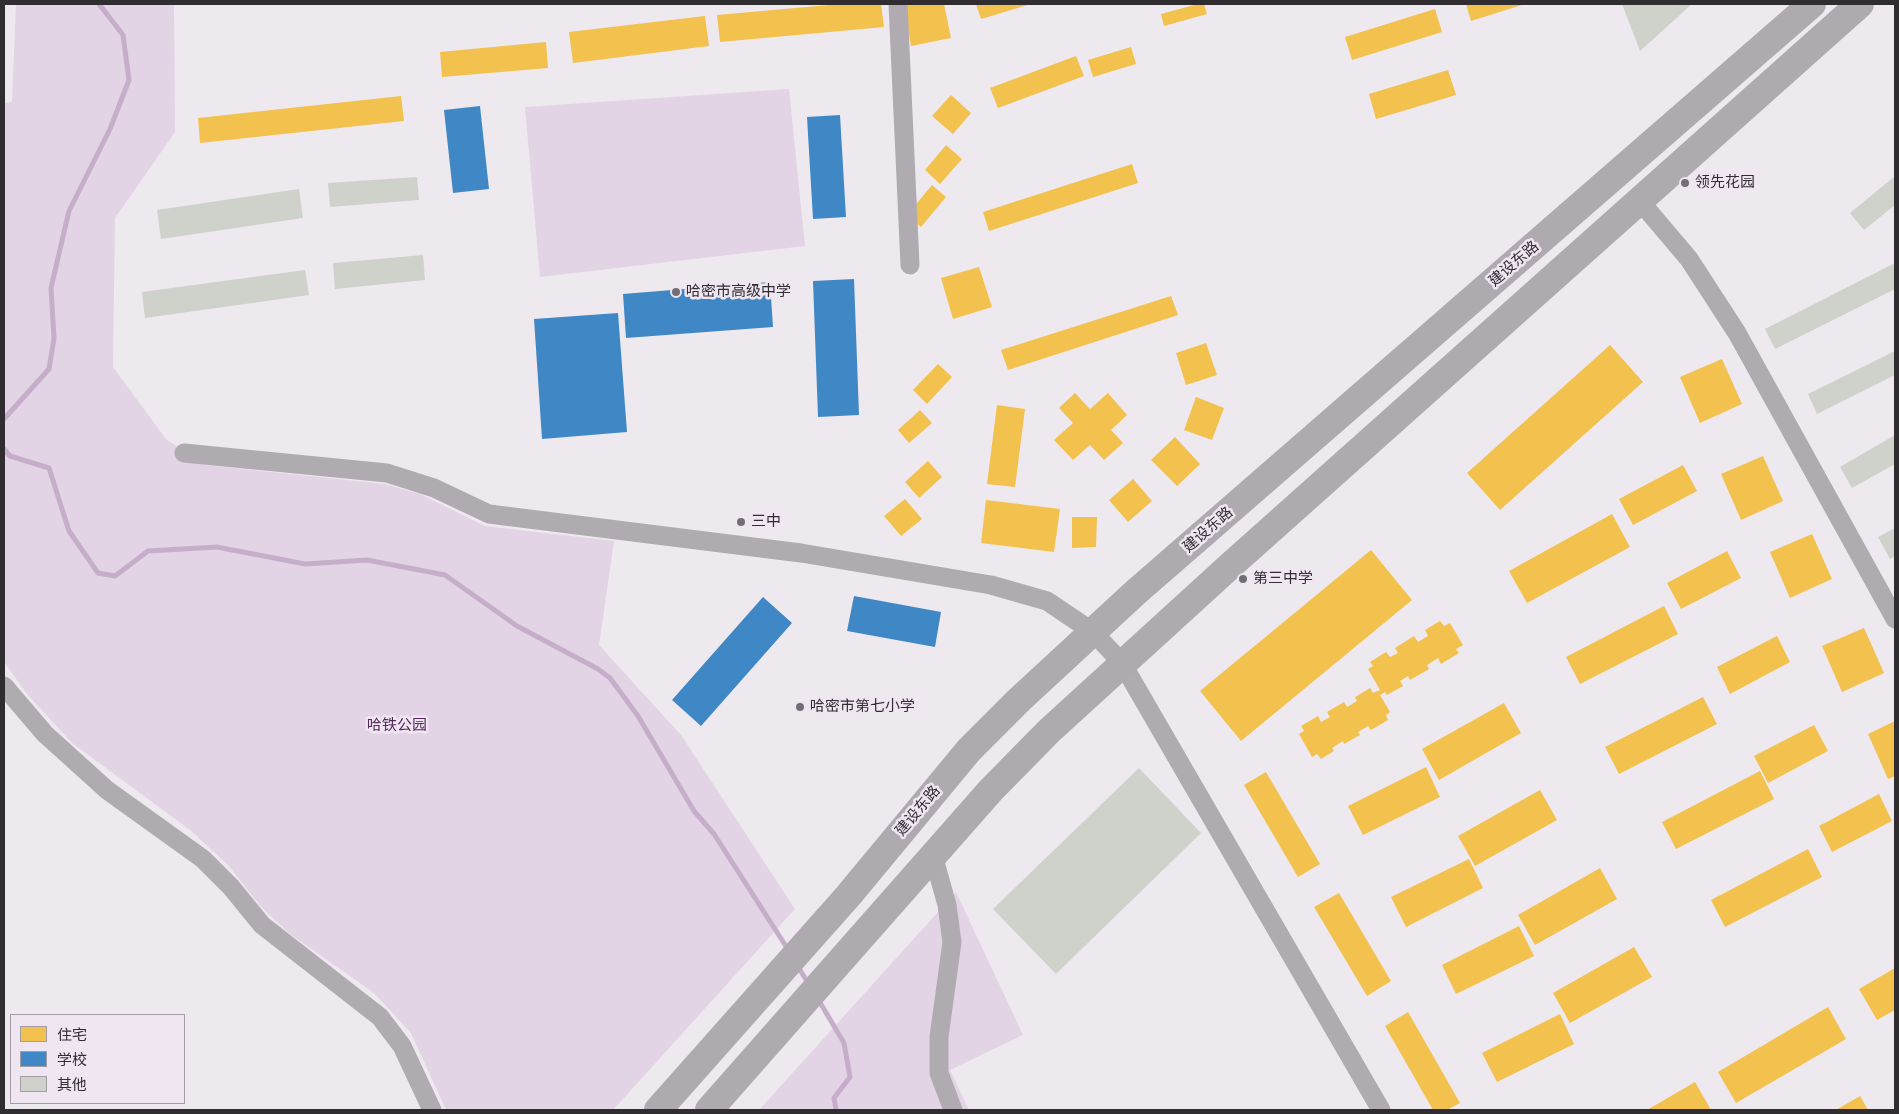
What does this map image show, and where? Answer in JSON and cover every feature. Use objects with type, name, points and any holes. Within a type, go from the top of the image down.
[{"type":"main road","name":"建设东路","points":[[658,1110],[848,896],[969,750],[1136,592],[1812,4]]},
{"type":"main road","points":[[709,1110],[990,790],[1049,732],[1122,664],[1860,4]]},
{"type":"street","points":[[898,4],[910,265]]},
{"type":"street","points":[[1639,200],[1690,259],[1738,333],[1895,619]]},
{"type":"street","points":[[184,453],[387,473],[434,488],[489,514],[801,553],[991,585],[1047,601],[1093,632],[1122,664],[1381,1110]]},
{"type":"street","points":[[4,686],[45,734],[107,790],[203,859],[231,887],[262,925],[380,1017],[402,1046],[432,1110]]},
{"type":"street","points":[[933,855],[948,905],[952,942],[939,1037],[939,1073],[953,1110]]},
{"type":"green space","name":"哈铁公园","points":[[16,4],[174,4],[175,132],[115,218],[113,367],[166,439],[205,465],[385,484],[420,494],[485,526],[614,541],[599,645],[681,735],[795,909],[613,1110],[446,1110],[411,1033],[374,993],[290,934],[261,907],[228,865],[190,830],[72,743],[27,694],[4,662],[4,103],[12,102]]},
{"type":"green space","points":[[789,89],[805,246],[540,277],[525,107]]},
{"type":"green space","points":[[956,892],[1023,1035],[950,1070],[969,1110],[759,1110]]},
{"type":"building: 住宅","points":[[840,4],[881,4],[884,27],[720,42],[717,15]]},
{"type":"building: 住宅","points":[[944,4],[951,38],[911,46],[904,6]]},
{"type":"building: 住宅","points":[[976,4],[1031,4],[981,19]]},
{"type":"building: 住宅","points":[[1204,4],[1207,14],[1164,26],[1161,14]]},
{"type":"building: 住宅","points":[[1466,4],[1525,4],[1471,21]]},
{"type":"building: 住宅","points":[[1435,9],[1442,32],[1352,60],[1345,37]]},
{"type":"building: 住宅","points":[[705,16],[709,46],[573,63],[569,32]]},
{"type":"building: 住宅","points":[[546,42],[548,68],[442,77],[440,52]]},
{"type":"building: 住宅","points":[[1131,47],[1136,64],[1093,77],[1088,60]]},
{"type":"building: 住宅","points":[[1076,56],[1084,76],[998,108],[990,88]]},
{"type":"building: 住宅","points":[[1448,70],[1456,95],[1376,119],[1369,94]]},
{"type":"building: 住宅","points":[[951,95],[971,113],[953,134],[932,116]]},
{"type":"building: 住宅","points":[[401,96],[404,121],[200,143],[198,118]]},
{"type":"building: 住宅","points":[[946,145],[962,159],[940,184],[925,170]]},
{"type":"building: 住宅","points":[[1132,164],[1138,183],[989,231],[983,212]]},
{"type":"building: 住宅","points":[[932,185],[946,197],[921,227],[907,215]]},
{"type":"building: 住宅","points":[[979,267],[992,307],[953,319],[941,278]]},
{"type":"building: 住宅","points":[[1171,296],[1178,315],[1008,370],[1001,350]]},
{"type":"building: 住宅","points":[[1206,343],[1217,375],[1186,385],[1176,353]]},
{"type":"building: 住宅","points":[[1610,345],[1643,382],[1500,510],[1467,473]]},
{"type":"building: 住宅","points":[[1722,359],[1742,404],[1700,423],[1680,377]]},
{"type":"building: 住宅","points":[[938,364],[952,377],[927,404],[913,390]]},
{"type":"building: 住宅","points":[[1075,393],[1090,409],[1108,393],[1127,415],[1111,430],[1123,443],[1104,460],[1090,445],[1073,460],[1054,440],[1073,423],[1059,408]]},
{"type":"building: 住宅","points":[[1196,397],[1224,408],[1212,440],[1184,430]]},
{"type":"building: 住宅","points":[[997,405],[1025,409],[1015,487],[987,484]]},
{"type":"building: 住宅","points":[[920,410],[932,423],[909,443],[898,430]]},
{"type":"building: 住宅","points":[[1175,437],[1200,464],[1177,486],[1151,460]]},
{"type":"building: 住宅","points":[[1763,456],[1783,501],[1741,520],[1721,474]]},
{"type":"building: 住宅","points":[[928,461],[942,477],[919,498],[905,482]]},
{"type":"building: 住宅","points":[[1683,465],[1697,491],[1633,525],[1619,499]]},
{"type":"building: 住宅","points":[[1133,479],[1152,501],[1128,522],[1109,500]]},
{"type":"building: 住宅","points":[[905,499],[922,519],[901,536],[884,516]]},
{"type":"building: 住宅","points":[[986,500],[1060,509],[1054,552],[981,543]]},
{"type":"building: 住宅","points":[[1612,514],[1630,547],[1527,603],[1509,571]]},
{"type":"building: 住宅","points":[[1072,517],[1097,517],[1096,547],[1072,548]]},
{"type":"building: 住宅","points":[[1812,534],[1832,579],[1790,598],[1770,552]]},
{"type":"building: 住宅","points":[[1371,550],[1412,600],[1241,741],[1200,691]]},
{"type":"building: 住宅","points":[[1727,551],[1741,578],[1681,609],[1667,583]]},
{"type":"building: 住宅","points":[[1664,606],[1678,634],[1580,684],[1566,657]]},
{"type":"building: 住宅","points":[[1440,621],[1444,626],[1450,623],[1463,645],[1456,649],[1459,653],[1441,664],[1438,658],[1427,665],[1429,669],[1410,680],[1408,676],[1400,681],[1403,686],[1387,695],[1385,692],[1380,695],[1390,712],[1386,715],[1388,720],[1371,730],[1368,726],[1358,732],[1360,735],[1344,744],[1343,741],[1332,748],[1334,751],[1321,759],[1317,754],[1312,757],[1299,734],[1304,731],[1301,726],[1318,716],[1321,722],[1330,717],[1327,712],[1344,702],[1347,707],[1357,701],[1355,697],[1370,688],[1373,693],[1380,690],[1368,669],[1373,666],[1370,662],[1386,652],[1390,657],[1398,653],[1395,648],[1414,636],[1418,642],[1428,636],[1425,630]]},
{"type":"building: 住宅","points":[[1864,628],[1884,673],[1842,692],[1822,646]]},
{"type":"building: 住宅","points":[[1777,636],[1790,662],[1730,694],[1717,667]]},
{"type":"building: 住宅","points":[[1703,697],[1717,724],[1619,774],[1605,747]]},
{"type":"building: 住宅","points":[[1504,703],[1521,733],[1439,780],[1422,749]]},
{"type":"building: 住宅","points":[[1895,721],[1895,776],[1888,779],[1868,734]]},
{"type":"building: 住宅","points":[[1814,725],[1828,751],[1768,783],[1754,756]]},
{"type":"building: 住宅","points":[[1426,767],[1440,797],[1363,835],[1348,806]]},
{"type":"building: 住宅","points":[[1760,771],[1774,799],[1676,849],[1662,822]]},
{"type":"building: 住宅","points":[[1266,772],[1320,864],[1298,877],[1244,785]]},
{"type":"building: 住宅","points":[[1540,790],[1557,820],[1475,866],[1458,836]]},
{"type":"building: 住宅","points":[[1879,794],[1892,821],[1832,852],[1819,826]]},
{"type":"building: 住宅","points":[[1808,849],[1822,877],[1725,927],[1711,900]]},
{"type":"building: 住宅","points":[[1469,859],[1483,888],[1406,927],[1391,897]]},
{"type":"building: 住宅","points":[[1600,868],[1617,899],[1535,945],[1518,915]]},
{"type":"building: 住宅","points":[[1339,893],[1391,981],[1367,996],[1314,907]]},
{"type":"building: 住宅","points":[[1519,926],[1534,956],[1456,994],[1442,965]]},
{"type":"building: 住宅","points":[[1634,947],[1652,977],[1570,1023],[1553,993]]},
{"type":"building: 住宅","points":[[1895,968],[1895,1010],[1877,1020],[1859,989]]},
{"type":"building: 住宅","points":[[1828,1007],[1846,1039],[1736,1103],[1718,1072]]},
{"type":"building: 住宅","points":[[1408,1012],[1460,1103],[1447,1110],[1433,1110],[1385,1026]]},
{"type":"building: 住宅","points":[[1560,1014],[1574,1044],[1497,1082],[1482,1053]]},
{"type":"building: 住宅","points":[[1695,1082],[1711,1110],[1647,1110]]},
{"type":"building: 住宅","points":[[1860,1096],[1868,1110],[1836,1110]]},
{"type":"building: 学校","points":[[480,106],[489,189],[453,193],[444,110]]},
{"type":"building: 学校","points":[[840,115],[846,217],[813,219],[807,117]]},
{"type":"building: 学校","points":[[854,279],[859,415],[818,417],[813,281]]},
{"type":"building: 学校","points":[[770,282],[773,327],[626,338],[623,294]]},
{"type":"building: 学校","points":[[618,313],[627,432],[542,439],[534,319]]},
{"type":"building: 学校","points":[[854,596],[941,612],[935,647],[847,631]]},
{"type":"building: 学校","points":[[763,597],[792,623],[701,726],[672,700]]},
{"type":"building: 其他","points":[[1622,4],[1692,4],[1640,51]]},
{"type":"building: 其他","points":[[1895,176],[1895,205],[1864,230],[1850,213]]},
{"type":"building: 其他","points":[[417,177],[419,200],[330,207],[328,183]]},
{"type":"building: 其他","points":[[299,189],[303,218],[161,239],[157,210]]},
{"type":"building: 其他","points":[[423,255],[425,280],[335,289],[333,263]]},
{"type":"building: 其他","points":[[1895,263],[1895,289],[1775,349],[1765,329]]},
{"type":"building: 其他","points":[[305,270],[309,295],[145,318],[142,292]]},
{"type":"building: 其他","points":[[1895,351],[1895,375],[1817,414],[1808,394]]},
{"type":"building: 其他","points":[[1895,435],[1895,464],[1852,488],[1840,467]]},
{"type":"building: 其他","points":[[1895,528],[1895,556],[1890,559],[1878,537]]},
{"type":"building: 其他","points":[[1139,768],[1201,833],[1056,974],[993,909]]},
{"type":"waterway","points":[[4,419],[49,369],[54,338],[51,288],[69,211],[110,129],[129,80],[123,35],[99,4]]},
{"type":"waterway","points":[[4,449],[10,456],[49,468],[69,531],[98,573],[115,576],[148,551],[217,547],[305,564],[367,560],[445,575],[517,626],[598,669],[610,678],[638,716],[694,811],[714,834],[789,951]]},
{"type":"waterway","points":[[797,965],[808,983]]},
{"type":"waterway","points":[[818,999],[844,1043],[850,1077],[834,1098],[836,1110]]},
{"type":"place","name":"领先花园","points":[[1685,183]]},
{"type":"place","name":"哈密市高级中学","points":[[676,292]]},
{"type":"place","name":"三中","points":[[741,522]]},
{"type":"place","name":"第三中学","points":[[1243,579]]},
{"type":"place","name":"哈密市第七小学","points":[[800,707]]}]
